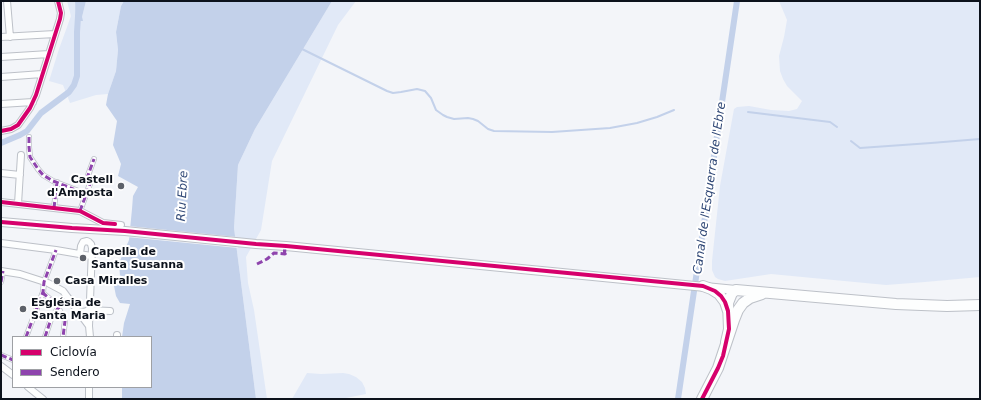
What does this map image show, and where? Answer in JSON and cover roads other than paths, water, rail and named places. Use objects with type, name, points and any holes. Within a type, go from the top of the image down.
[{"type":"main road","points":[[702,286],[715,291],[733,305]]},
{"type":"main road","points":[[702,399],[718,368],[734,320],[732,293],[737,290],[896,304],[947,306],[980,305]]},
{"type":"main road","points":[[733,305],[754,296],[770,293]]},
{"type":"street","points":[[7,1],[10,36]]},
{"type":"street","points":[[1,131],[11,130],[18,125],[30,108],[60,19],[61,13],[58,1]]},
{"type":"street","points":[[1,18],[8,17]]},
{"type":"street","points":[[1,37],[55,34]]},
{"type":"street","points":[[1,57],[49,54]]},
{"type":"street","points":[[1,77],[42,74]]},
{"type":"street","points":[[1,104],[32,102]]},
{"type":"street","points":[[29,137],[30,157],[38,170],[57,182],[86,194]]},
{"type":"street","points":[[18,204],[21,155]]},
{"type":"street","points":[[80,211],[91,181],[87,178],[94,159]]},
{"type":"street","points":[[1,173],[20,176]]},
{"type":"street","points":[[54,208],[57,182]]},
{"type":"street","points":[[1,202],[80,211],[102,223],[123,228],[256,244],[737,290]]},
{"type":"street","points":[[1,222],[72,228],[123,228]]},
{"type":"street","points":[[80,254],[81,246],[84,242],[89,242],[92,248],[89,310],[90,336]]},
{"type":"street","points":[[1,243],[91,256]]},
{"type":"street","points":[[26,336],[43,292],[56,250]]},
{"type":"street","points":[[1,282],[2,271],[20,274],[46,282],[63,291],[89,326]]},
{"type":"street","points":[[43,292],[57,305],[65,321],[63,336]]},
{"type":"street","points":[[45,336],[51,319],[58,308]]},
{"type":"street","points":[[78,311],[110,311]]},
{"type":"street","points":[[1,355],[12,360]]},
{"type":"street","points":[[1,366],[12,374]]},
{"type":"street","points":[[29,388],[43,399]]},
{"type":"street","points":[[89,388],[89,399]]},
{"type":"water","points":[[75,1],[86,1],[82,17],[83,21],[76,21]]},
{"type":"water","name":"Riu Ebre","points":[[124,1],[332,1],[255,129],[238,165],[234,228],[256,399],[122,399],[122,388],[152,388],[152,336],[122,336],[124,323],[130,304],[120,303],[116,296],[114,286],[122,278],[121,275],[120,276],[119,263],[129,240],[133,196],[138,187],[118,176],[121,164],[113,145],[117,121],[106,105],[116,71],[118,50],[116,32],[121,6]]},
{"type":"waterway","points":[[1,143],[27,131],[41,113],[69,92],[74,85],[77,76],[79,1]]},
{"type":"waterway","name":"Canal de l'Esquerra de l'Ebre","points":[[678,399],[737,1]]},
{"type":"waterway","points":[[302,49],[387,91],[393,93],[417,89],[425,91],[431,98],[436,110],[443,115],[454,119],[473,119],[488,129],[494,131],[552,132],[610,128],[637,123],[674,110]]},
{"type":"waterway","points":[[748,112],[830,122],[837,127]]},
{"type":"waterway","points":[[851,141],[860,148],[980,139]]},
{"type":"place","name":"Castell d'Amposta","points":[[121,186]]},
{"type":"place","name":"Capella de Santa Susanna","points":[[83,258]]},
{"type":"place","name":"Casa Miralles","points":[[57,281]]},
{"type":"place","name":"Església de Santa Maria","points":[[23,309]]}]
